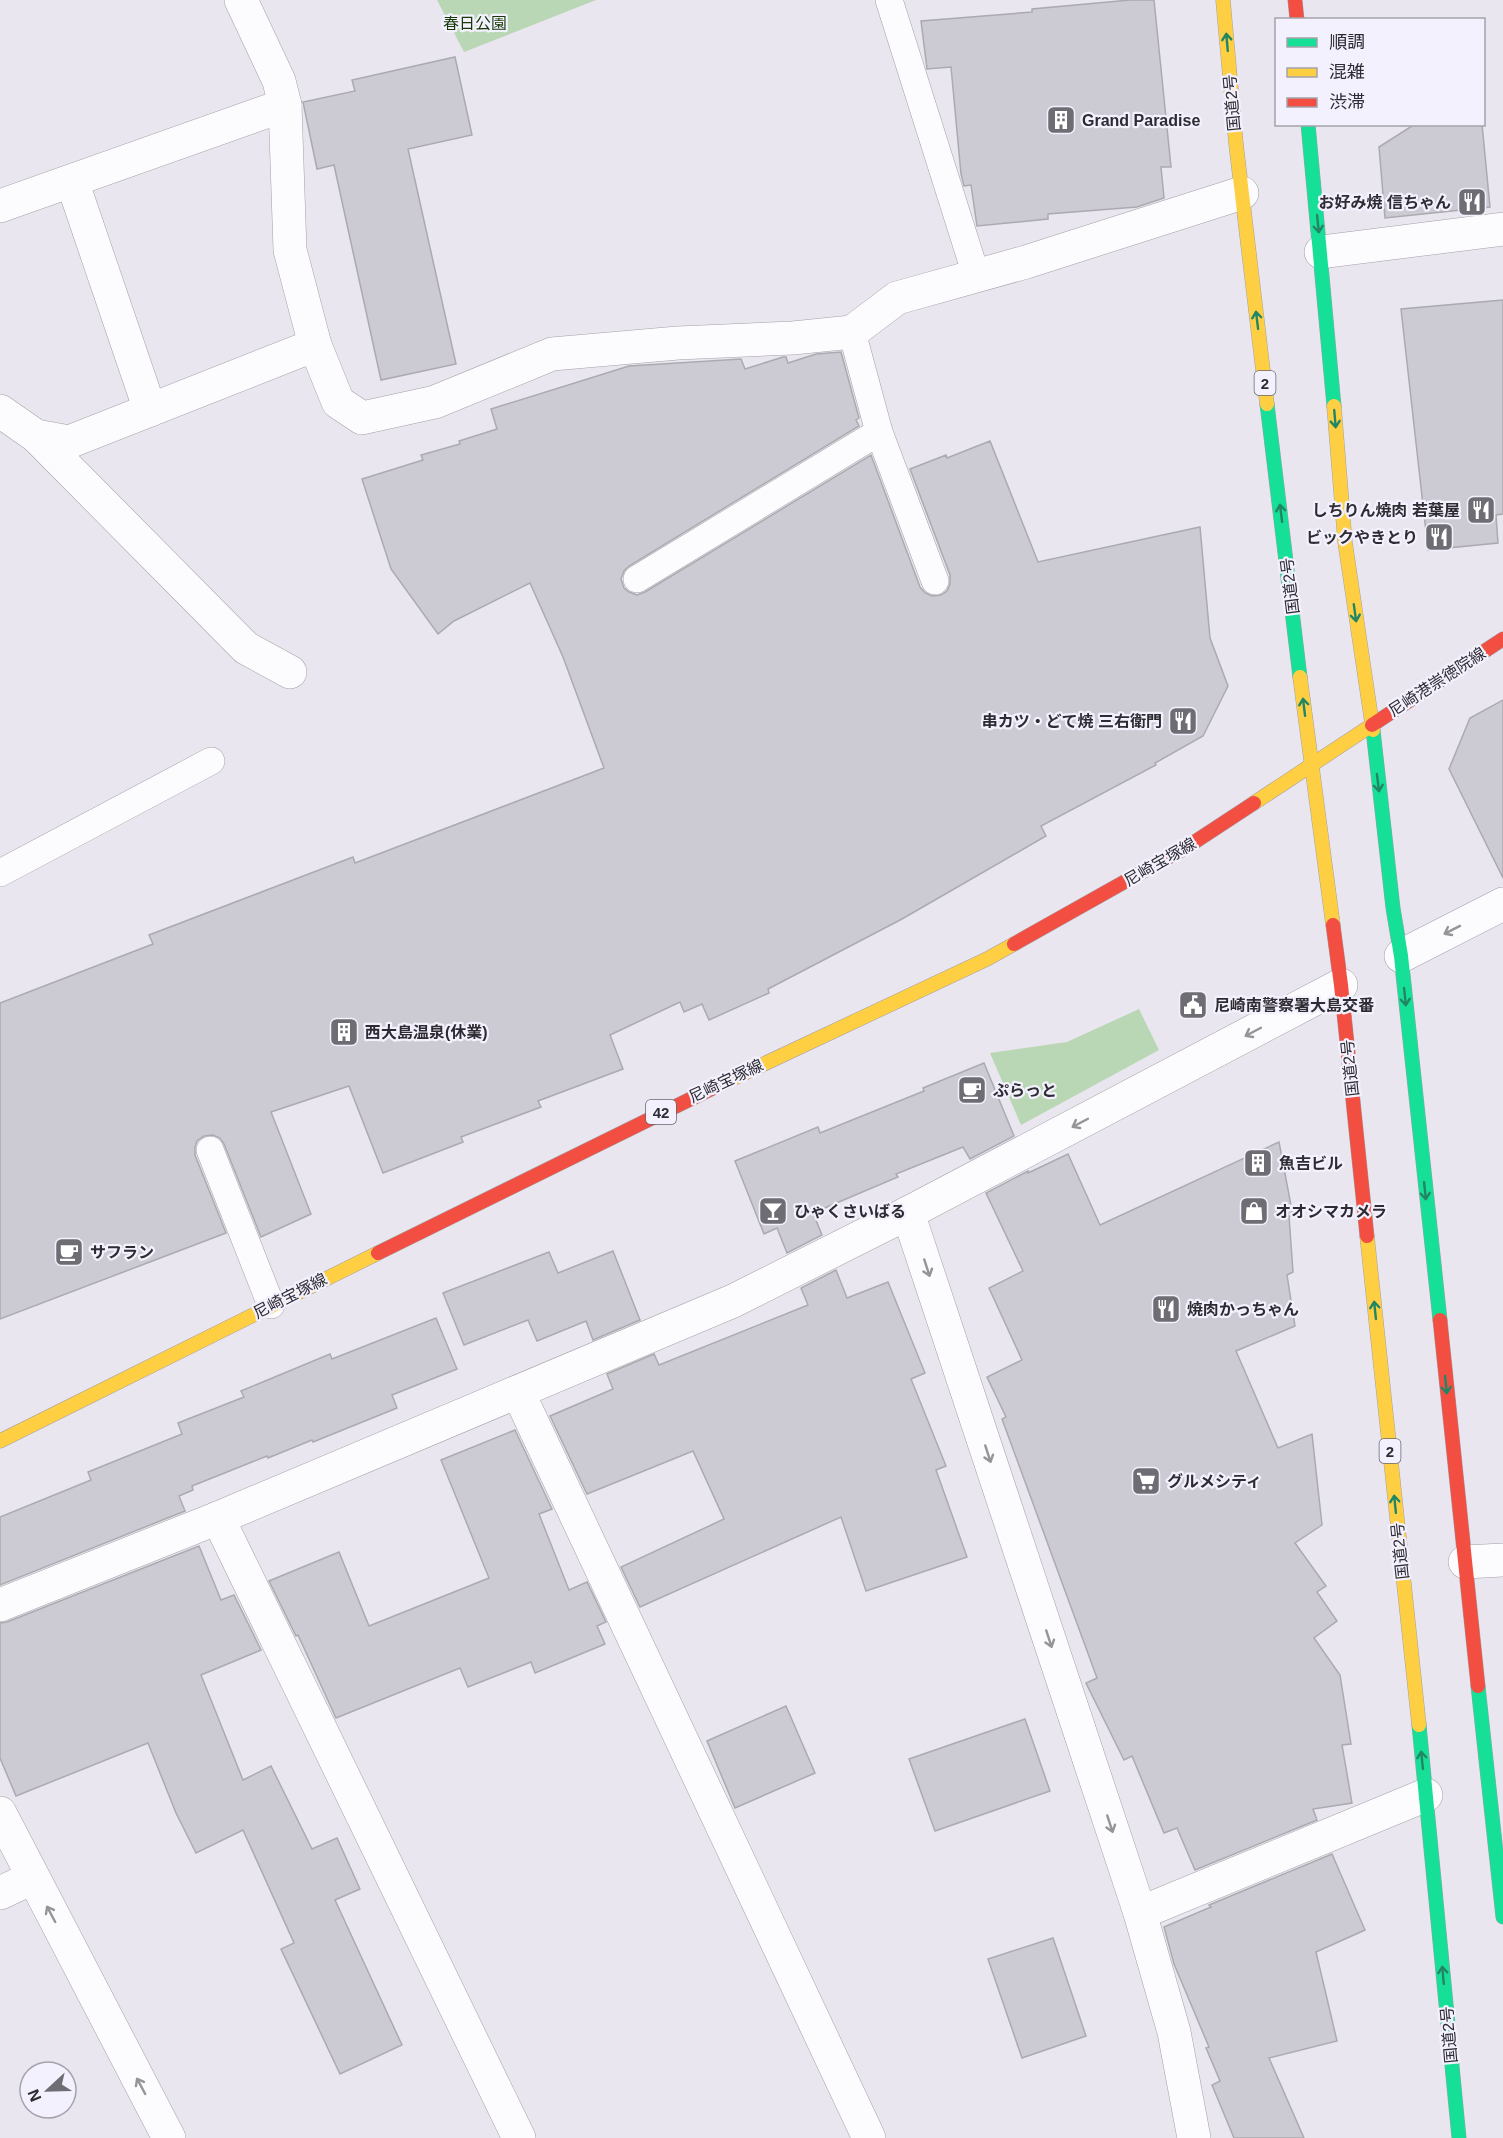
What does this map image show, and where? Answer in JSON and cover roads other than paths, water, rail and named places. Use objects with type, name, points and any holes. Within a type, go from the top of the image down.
[{"type":"main road","name":"国道2号","points":[[1223,0],[1242,193],[1311,765],[1341,985],[1426,1796],[1459,2138]]},
{"type":"main road","points":[[1295,0],[1297,18]]},
{"type":"main road","points":[[1308,126],[1345,542],[1372,725],[1393,908],[1401,956],[1503,1917]]},
{"type":"main road","name":"尼崎港崇徳院線","points":[[1372,725],[1503,639]]},
{"type":"main road","name":"尼崎宝塚線","points":[[0,1441],[640,1122],[987,959],[1190,845],[1372,725]]},
{"type":"street","points":[[241,0],[279,81],[285,105],[290,250],[315,345],[338,402],[362,418],[435,402],[552,354],[852,332],[897,298],[1026,261],[1242,193]]},
{"type":"street","points":[[0,206],[285,105]]},
{"type":"street","points":[[72,181],[150,410]]},
{"type":"street","points":[[1321,252],[1503,229]]},
{"type":"street","points":[[36,436],[69,442],[315,345]]},
{"type":"street","points":[[0,411],[36,436],[246,648],[290,672]]},
{"type":"street","points":[[1401,956],[1503,904]]},
{"type":"street","points":[[0,1605],[218,1518],[733,1301],[908,1213],[1341,985]]},
{"type":"street","points":[[908,1213],[1140,1913],[1174,2031],[1194,2138]]},
{"type":"street","points":[[518,1392],[869,2138]]},
{"type":"street","points":[[218,1518],[519,2138]]},
{"type":"street","points":[[1465,1562],[1503,1560]]},
{"type":"street","points":[[1140,1913],[1426,1796]]},
{"type":"street","points":[[0,1813],[169,2138]]},
{"type":"street","points":[[0,1893],[32,1878]]},
{"type":"lane","points":[[889,0],[976,275]]},
{"type":"lane","points":[[852,332],[879,432],[935,581]]},
{"type":"lane","points":[[637,579],[879,432]]},
{"type":"lane","points":[[0,873],[211,761]]},
{"type":"lane","points":[[210,1150],[271,1305]]},
{"type":"place","name":"Grand Paradise","points":[[1061,120]]},
{"type":"place","name":"お好み焼 信ちゃん","points":[[1472,202]]},
{"type":"place","name":"しちりん焼肉 若葉屋","points":[[1481,510]]},
{"type":"place","name":"ビックやきとり","points":[[1439,537]]},
{"type":"place","name":"串カツ・どて焼 三右衛門","points":[[1183,721]]},
{"type":"place","name":"尼崎南警察署大島交番","points":[[1193,1005]]},
{"type":"place","name":"西大島温泉(休業)","points":[[344,1032]]},
{"type":"place","name":"ぷらっと","points":[[972,1090]]},
{"type":"place","name":"魚吉ビル","points":[[1258,1163]]},
{"type":"place","name":"ひゃくさいばる","points":[[773,1211]]},
{"type":"place","name":"オオシマカメラ","points":[[1254,1211]]},
{"type":"place","name":"サフラン","points":[[69,1252]]},
{"type":"place","name":"焼肉かっちゃん","points":[[1166,1309]]},
{"type":"place","name":"グルメシティ","points":[[1146,1481]]},
{"type":"park label","name":"春日公園","points":[[475,23]]}]
